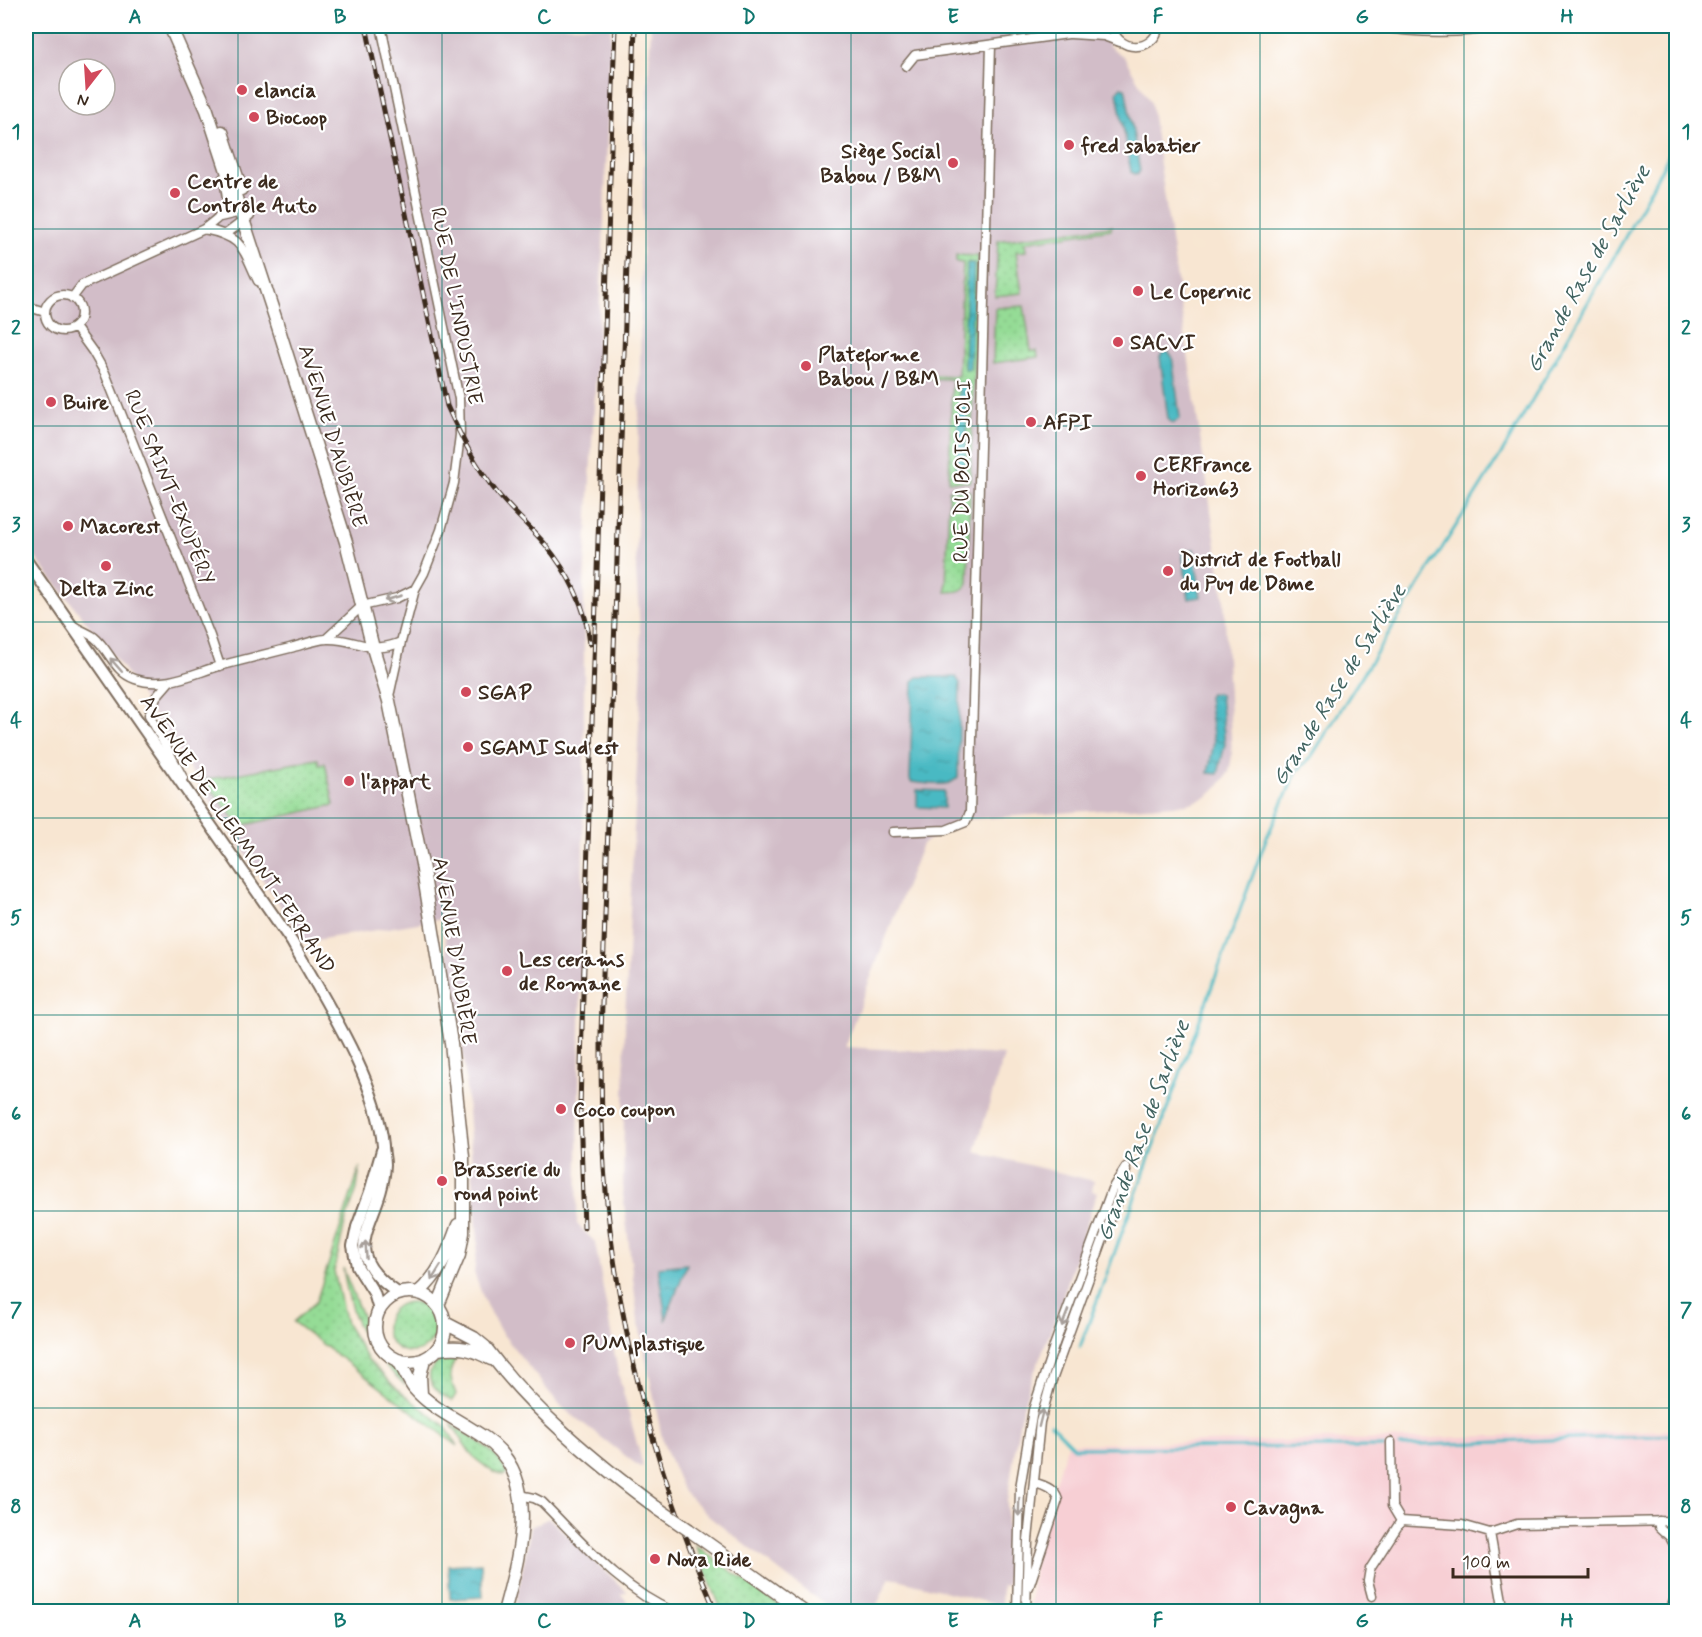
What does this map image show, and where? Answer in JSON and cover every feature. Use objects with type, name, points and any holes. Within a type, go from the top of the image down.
[{"type":"main road","name":"AVENUE D'AUBIÈRE","points":[[170,26],[207,110],[245,217]]},
{"type":"main road","name":"AVENUE D'AUBIÈRE","points":[[178,26],[214,108],[275,316],[365,605],[389,696],[422,864],[451,1043],[463,1157],[463,1233],[459,1255],[438,1305]]},
{"type":"main road","name":"AVENUE D'AUBIÈRE","points":[[418,1293],[431,1282],[449,1251],[463,1209]]},
{"type":"main road","points":[[438,1349],[444,1336],[445,1323],[438,1305],[429,1298],[418,1293],[399,1294],[388,1300],[379,1310],[376,1333],[380,1344],[388,1354],[398,1360],[411,1362],[424,1359],[438,1349],[454,1347],[468,1348],[496,1363]]},
{"type":"main road","points":[[445,1323],[474,1338],[484,1347],[536,1407],[606,1470],[804,1611]]},
{"type":"main road","points":[[422,1394],[420,1376],[424,1359]]},
{"type":"main road","points":[[398,1360],[411,1383],[422,1394],[450,1417],[488,1439],[510,1465],[520,1495],[522,1533],[504,1611]]},
{"type":"street","name":"RUE DE L'INDUSTRIE","points":[[381,26],[459,399],[460,435],[454,483],[441,530],[416,589],[389,696]]},
{"type":"street","points":[[1068,34],[1090,26]]},
{"type":"street","points":[[1112,26],[1121,42]]},
{"type":"street","points":[[906,66],[915,55],[1068,34],[1104,36],[1133,47],[1145,45],[1155,37],[1159,26]]},
{"type":"street","points":[[1374,26],[1454,32],[1502,26]]},
{"type":"street","name":"RUE DU BOIS JOLI","points":[[893,832],[946,830],[966,822],[970,812],[991,45]]},
{"type":"street","name":"AVENUE D'AUBIÈRE","points":[[207,110],[229,198],[220,217]]},
{"type":"street","points":[[72,298],[82,285],[204,229],[220,217],[245,217]]},
{"type":"street","points":[[204,229],[226,234],[245,217]]},
{"type":"street","name":"AVENUE D'AUBIÈRE","points":[[226,234],[235,240],[244,251],[275,316]]},
{"type":"street","points":[[55,297],[72,298],[81,312],[78,322],[69,330],[58,330],[48,323],[46,306],[55,297]]},
{"type":"street","points":[[26,306],[45,312]]},
{"type":"street","name":"RUE SAINT-EXUPÉRY","points":[[75,327],[105,373],[206,625],[220,666]]},
{"type":"street","name":"AVENUE DE CLERMONT-FERRAND","points":[[26,560],[292,942],[328,1005],[368,1089],[381,1124],[385,1163],[365,1237],[364,1250],[370,1269],[376,1277],[399,1294]]},
{"type":"street","points":[[326,639],[365,605],[397,598],[416,589]]},
{"type":"street","points":[[74,627],[94,637],[121,672],[143,681],[169,682],[220,666],[326,639],[390,648],[401,642]]},
{"type":"street","points":[[169,682],[156,697],[149,715],[196,804]]},
{"type":"street","name":"AVENUE DE CLERMONT-FERRAND","points":[[379,1310],[374,1293],[357,1266],[354,1246],[357,1227],[383,1147]]},
{"type":"street","points":[[1017,1611],[1020,1488],[1033,1410],[1112,1189],[1126,1167],[1118,1198],[1047,1395],[1036,1442],[1028,1540],[1026,1611]]},
{"type":"street","points":[[1391,1442],[1392,1506],[1401,1521]]},
{"type":"street","points":[[1028,1590],[1058,1500],[1056,1494],[1034,1479]]},
{"type":"street","points":[[520,1495],[542,1502],[628,1586],[655,1603],[674,1611]]},
{"type":"street","points":[[1401,1521],[1462,1526],[1490,1533],[1517,1524],[1677,1521]]},
{"type":"street","points":[[1372,1596],[1368,1581],[1370,1569],[1401,1521]]},
{"type":"street","points":[[1659,1521],[1659,1527],[1677,1548]]},
{"type":"street","points":[[1490,1533],[1504,1611]]},
{"type":"street","points":[[1671,1608],[1677,1596]]},
{"type":"shaded area","points":[[26,26],[609,26],[611,30],[603,247],[584,586],[584,773],[577,1224],[595,1242],[618,1373],[643,1466],[640,1467],[563,1408],[501,1332],[486,1305],[474,1273],[478,1241],[464,1060],[442,919],[304,942],[122,667],[26,546]]},
{"type":"shaded area","points":[[651,26],[1108,26],[1109,46],[1124,57],[1151,103],[1224,599],[1232,756],[1229,772],[1207,797],[1188,804],[960,820],[922,844],[844,1047],[1004,1055],[975,1152],[1094,1181],[1092,1191],[1097,1192],[1059,1309],[1029,1386],[1020,1418],[1007,1501],[1007,1586],[1002,1586],[1001,1606],[890,1577],[874,1611],[835,1611],[712,1519],[684,1492],[663,1443],[638,1320],[623,1195],[625,1017],[642,661],[636,571],[644,163]]},
{"type":"shaded area","points":[[1676,1427],[1676,1611],[1029,1612],[1037,1535],[1068,1444],[1405,1439],[1667,1430]]},
{"type":"shaded area","points":[[549,1518],[627,1592],[621,1594],[634,1611],[514,1612],[531,1527]]},
{"type":"green space","points":[[1112,226],[1111,229],[1025,242],[1026,251],[1016,252],[1022,293],[995,296],[998,241]]},
{"type":"green space","points":[[956,255],[978,256],[970,482],[949,481],[952,379],[929,378],[929,375],[958,376],[963,263],[956,262]]},
{"type":"green space","points":[[1024,306],[1031,351],[1037,351],[1038,357],[993,363],[995,308]]},
{"type":"green space","points":[[949,490],[970,491],[968,583],[956,592],[946,592]]},
{"type":"green space","points":[[318,759],[319,765],[325,763],[334,805],[240,826],[204,780]]},
{"type":"green space","points":[[360,1167],[357,1189],[345,1223],[334,1271],[346,1324],[368,1360],[398,1390],[445,1426],[458,1446],[293,1322],[316,1302]]},
{"type":"green space","points":[[343,1268],[368,1331],[385,1356],[399,1368],[405,1385],[369,1346],[355,1320]]},
{"type":"green space","points":[[411,1302],[425,1306],[432,1313],[436,1327],[432,1341],[425,1348],[411,1352],[397,1348],[390,1341],[386,1327],[390,1313],[397,1306]]},
{"type":"green space","points":[[459,1353],[450,1373],[456,1394],[452,1401],[435,1388],[430,1379],[430,1373],[441,1360]]},
{"type":"green space","points":[[451,1424],[490,1451],[503,1465],[507,1474],[493,1472],[473,1457]]},
{"type":"green space","points":[[695,1545],[787,1611],[722,1611]]},
{"type":"water","points":[[1121,87],[1125,88],[1126,92],[1140,171],[1137,175],[1131,172],[1117,92]]},
{"type":"water","points":[[967,263],[974,263],[970,369],[964,369]]},
{"type":"water","points":[[1167,351],[1172,356],[1180,418],[1173,424],[1168,419],[1160,357],[1163,352]]},
{"type":"water","points":[[968,382],[965,476],[956,476],[959,383]]},
{"type":"water","points":[[1194,549],[1201,597],[1189,599],[1182,551]]},
{"type":"water","points":[[918,677],[956,677],[960,683],[958,777],[949,783],[930,784],[911,782],[910,779],[913,681]]},
{"type":"water","points":[[1210,694],[1220,695],[1225,744],[1218,774],[1208,773],[1214,742],[1208,697]]},
{"type":"water","points":[[917,790],[944,791],[944,808],[917,807]]},
{"type":"water","points":[[687,1264],[666,1319],[658,1267]]},
{"type":"water","points":[[481,1563],[483,1597],[450,1599],[448,1565]]},
{"type":"waterway","name":"Grande Rase de Sarliève","points":[[1080,1347],[1266,839],[1297,771],[1311,757],[1503,451],[1623,241],[1676,142]]},
{"type":"waterway","points":[[1051,1424],[1075,1448],[1384,1447]]},
{"type":"waterway","points":[[1399,1446],[1676,1435]]},
{"type":"railway","points":[[366,26],[447,406],[470,452],[490,484],[545,544],[569,578],[581,604],[590,644]]},
{"type":"railway","points":[[584,1227],[580,1110],[582,1026],[615,26]]},
{"type":"railway","points":[[635,26],[601,1034],[603,1143],[611,1236],[619,1291],[642,1400],[675,1507],[716,1612]]},
{"type":"place","name":"elancia","points":[[242,90]]},
{"type":"place","name":"Biocoop","points":[[254,117]]},
{"type":"place","name":"fred sabatier","points":[[1069,145]]},
{"type":"place","name":"Siège Social Babou / B&M","points":[[953,163]]},
{"type":"place","name":"Centre de Contrôle Auto","points":[[175,193]]},
{"type":"place","name":"Le Copernic","points":[[1138,291]]},
{"type":"place","name":"SACVI","points":[[1118,342]]},
{"type":"place","name":"Plateforme Babou / B&M","points":[[806,366]]},
{"type":"place","name":"Buire","points":[[51,402]]},
{"type":"place","name":"AFPI","points":[[1031,422]]},
{"type":"place","name":"CERFrance Horizon63","points":[[1141,476]]},
{"type":"place","name":"Macorest","points":[[68,526]]},
{"type":"place","name":"Delta Zinc","points":[[106,566]]},
{"type":"place","name":"District de Football du Puy de Dôme","points":[[1168,571]]},
{"type":"place","name":"SGAP","points":[[466,692]]},
{"type":"place","name":"SGAMI Sud est","points":[[468,747]]},
{"type":"place","name":"l'appart","points":[[349,781]]},
{"type":"place","name":"Les cerams de Romane","points":[[507,971]]},
{"type":"place","name":"Coco coupon","points":[[561,1109]]},
{"type":"place","name":"Brasserie du rond point","points":[[442,1181]]},
{"type":"place","name":"PUM plastique","points":[[570,1343]]},
{"type":"place","name":"Cavagna","points":[[1231,1507]]},
{"type":"place","name":"Nova Ride","points":[[655,1559]]}]
